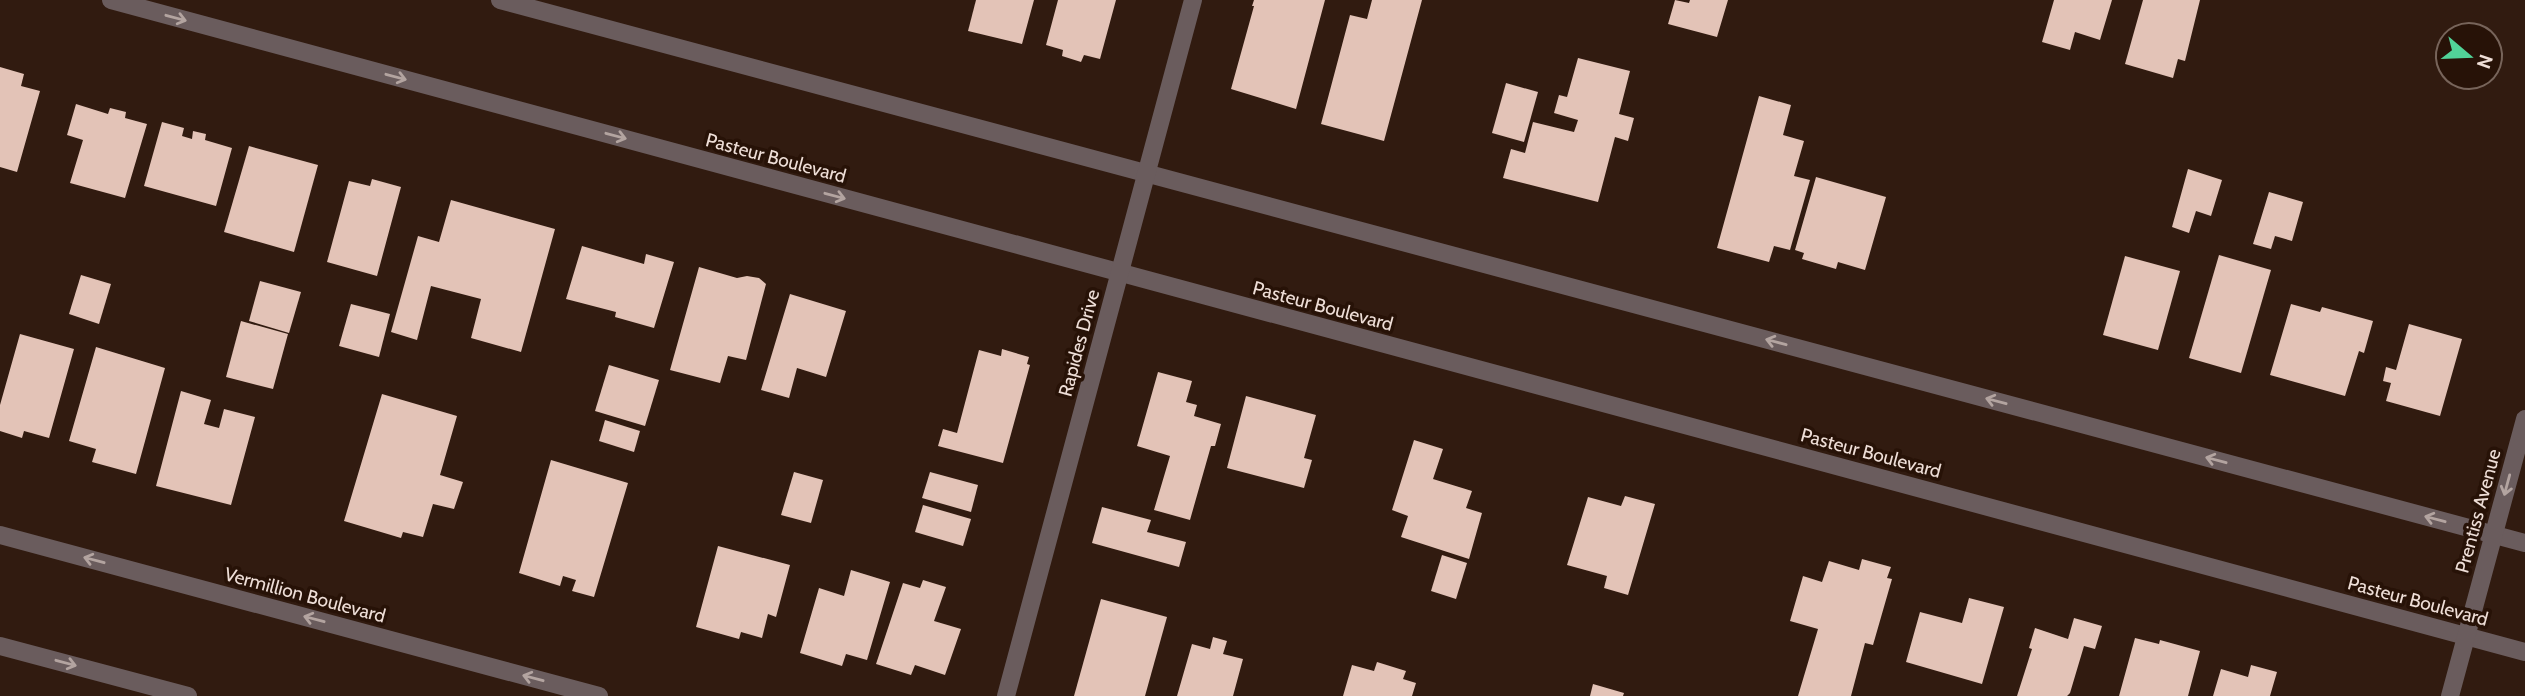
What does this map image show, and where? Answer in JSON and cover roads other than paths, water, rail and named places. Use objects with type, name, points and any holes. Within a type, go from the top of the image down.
[{"type":"street","name":"Pasteur Boulevard","points":[[111,0],[2525,652]]},
{"type":"street","points":[[500,0],[2525,543]]},
{"type":"street","name":"Rapides Drive","points":[[1006,696],[1193,0]]},
{"type":"street","name":"Prentiss Avenue","points":[[2449,696],[2525,419]]},
{"type":"street","name":"Vermillion Boulevard","points":[[0,535],[599,696]]},
{"type":"street","points":[[0,646],[188,696]]}]
